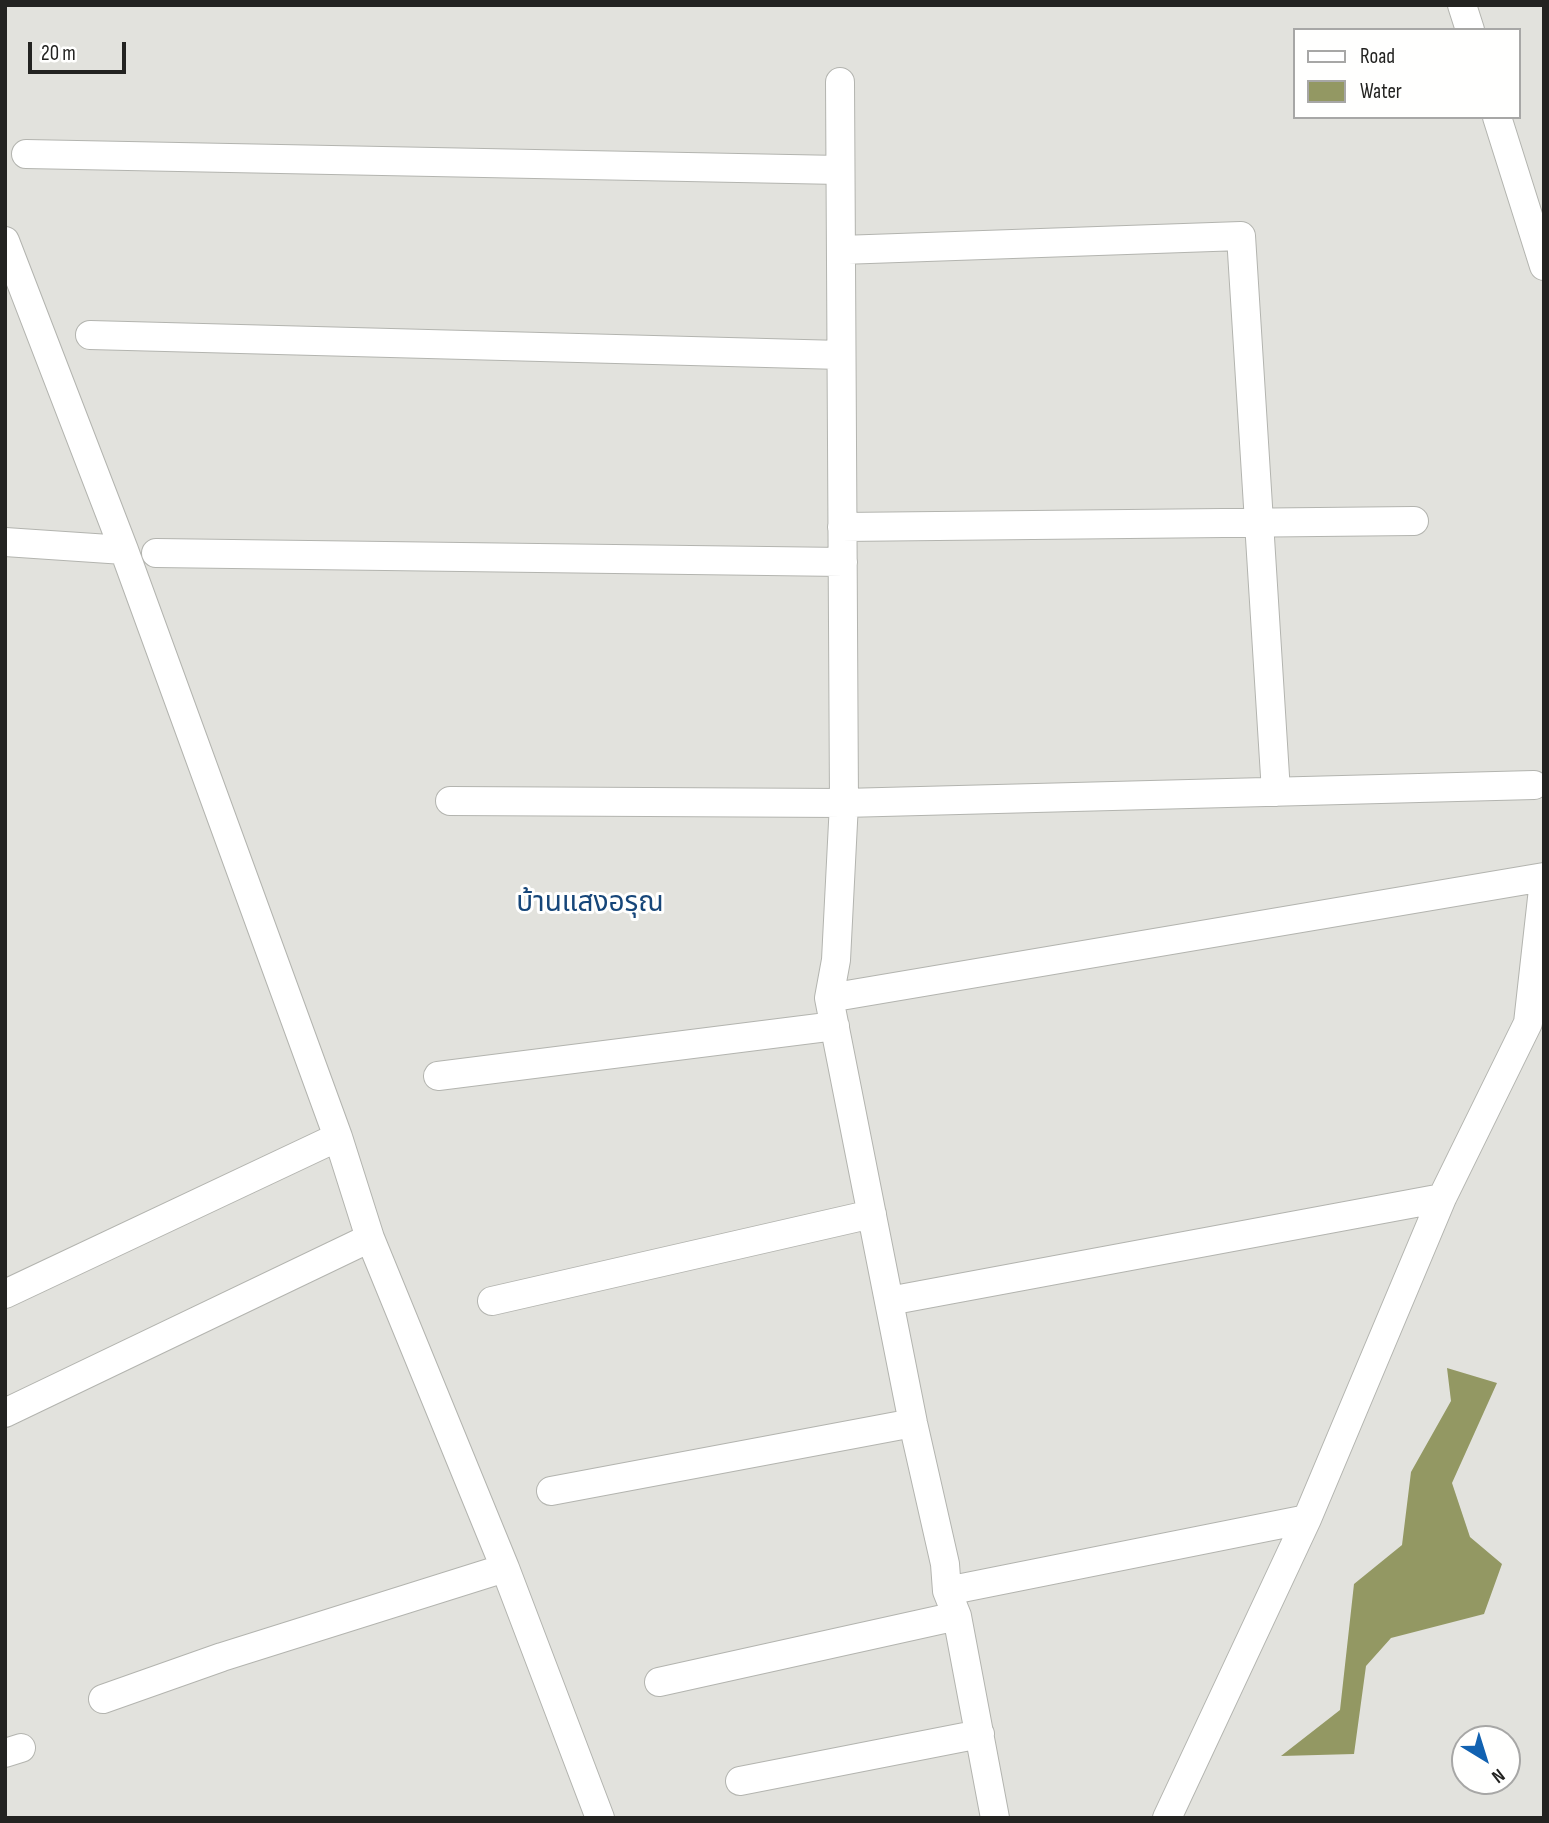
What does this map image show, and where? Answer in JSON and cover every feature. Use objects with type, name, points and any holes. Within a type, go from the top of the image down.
[{"type":"street","points":[[1462,5],[1468,28]]},
{"type":"street","points":[[840,82],[844,803],[836,960],[829,998],[913,1423],[946,1564],[995,1818]]},
{"type":"street","points":[[1498,119],[1544,266]]},
{"type":"street","points":[[26,154],[840,170]]},
{"type":"street","points":[[841,250],[1241,236],[1276,792]]},
{"type":"street","points":[[5,241],[124,550],[338,1137],[370,1238],[505,1567],[600,1818]]},
{"type":"street","points":[[90,335],[841,355]]},
{"type":"street","points":[[842,527],[1413,520]]},
{"type":"street","points":[[5,542],[124,550]]},
{"type":"street","points":[[156,553],[843,562]]},
{"type":"street","points":[[450,801],[844,803],[1534,785]]},
{"type":"street","points":[[829,998],[1544,879],[1528,1024],[1442,1198],[1307,1520],[1167,1818]]},
{"type":"street","points":[[438,1076],[835,1026]]},
{"type":"street","points":[[5,1294],[338,1137]]},
{"type":"street","points":[[889,1301],[1442,1198]]},
{"type":"street","points":[[492,1301],[872,1214]]},
{"type":"street","points":[[5,1413],[370,1238]]},
{"type":"street","points":[[551,1491],[913,1423]]},
{"type":"street","points":[[659,1682],[952,1604],[1307,1520]]},
{"type":"street","points":[[103,1699],[222,1657],[505,1567]]},
{"type":"street","points":[[740,1781],[980,1734]]},
{"type":"water","points":[[1447,1368],[1497,1383],[1452,1483],[1470,1537],[1502,1564],[1484,1614],[1391,1638],[1366,1666],[1354,1754],[1281,1756],[1340,1710],[1354,1584],[1402,1545],[1411,1472],[1451,1401]]},
{"type":"district","name":"บ้านแสงอรุณ","points":[[590,904]]}]
